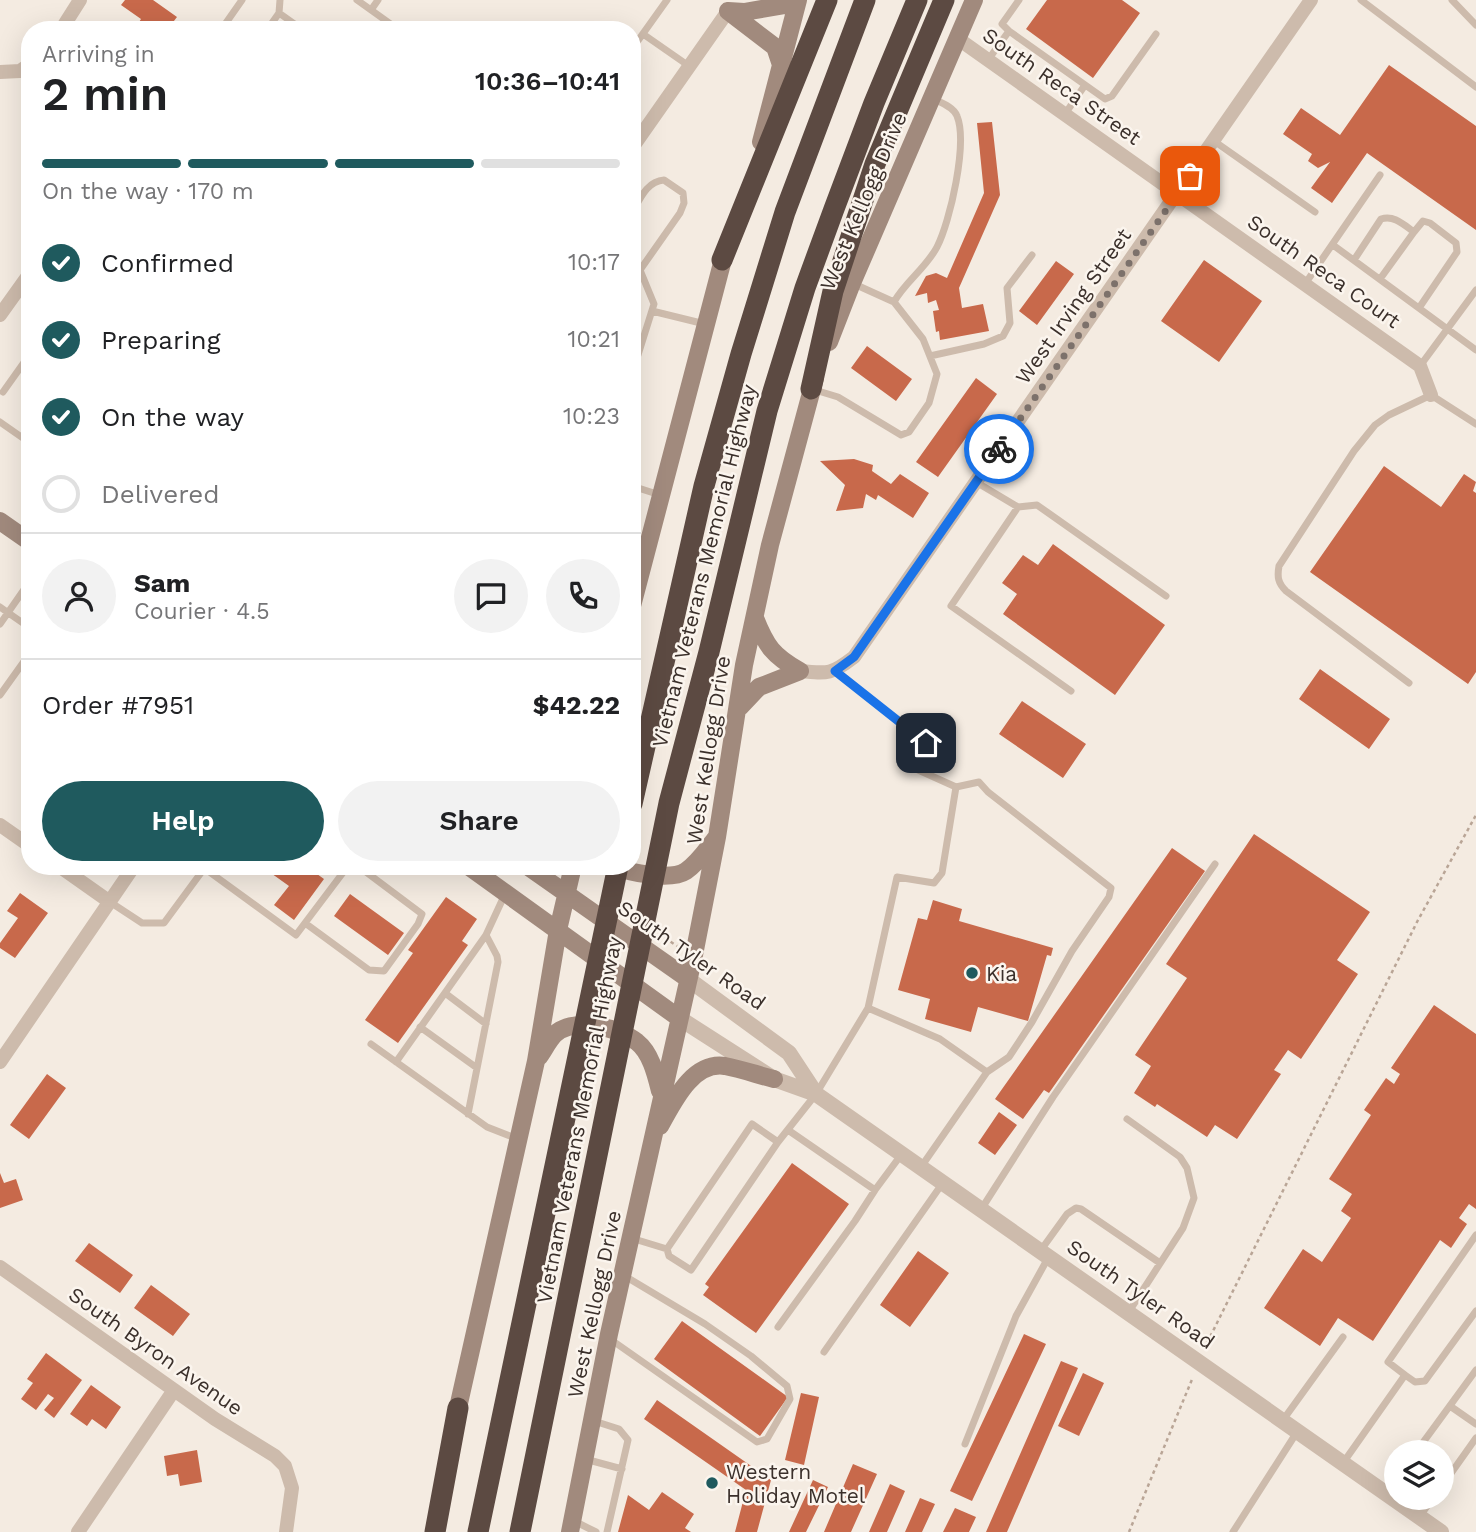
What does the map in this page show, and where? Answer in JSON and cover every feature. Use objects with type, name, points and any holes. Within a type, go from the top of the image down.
[{"type":"highway","points":[[722,260],[827,0]]},
{"type":"highway","name":"Vietnam Veterans Memorial Highway","points":[[641,764],[704,486],[741,354],[785,212],[865,0]]},
{"type":"highway","name":"Vietnam Veterans Memorial Highway","points":[[520,1532],[669,803],[709,652],[766,411],[805,288],[834,209],[917,0]]},
{"type":"highway","points":[[811,388],[833,291],[875,164],[944,0]]},
{"type":"highway","name":"Vietnam Veterans Memorial Highway","points":[[478,1532],[614,875]]},
{"type":"highway","points":[[435,1532],[458,1408]]},
{"type":"main road","name":"West Kellogg Drive","points":[[571,1526],[717,836],[740,707],[744,665],[770,545],[811,388],[852,283],[974,0]]},
{"type":"main road","points":[[641,570],[722,260],[762,138],[798,1],[744,12],[732,6]]},
{"type":"main road","points":[[732,6],[775,47],[781,65]]},
{"type":"main road","points":[[0,521],[21,536]]},
{"type":"main road","points":[[755,618],[770,650],[781,661],[800,671]]},
{"type":"main road","points":[[740,707],[759,687],[800,671]]},
{"type":"main road","points":[[641,873],[670,876],[684,873],[717,836]]},
{"type":"main road","name":"South Tyler Road","points":[[481,875],[679,1018]]},
{"type":"main road","name":"South Tyler Road","points":[[540,875],[688,979]]},
{"type":"main road","points":[[425,1532],[458,1408],[536,1061],[558,930],[571,875]]},
{"type":"main road","points":[[536,1061],[555,1033],[573,1025],[612,1028],[639,1043],[653,1066],[661,1095]]},
{"type":"main road","points":[[652,1142],[675,1098],[703,1070],[722,1066],[774,1079]]},
{"type":"street","points":[[67,21],[80,0]]},
{"type":"street","name":"West Irving Street","points":[[835,671],[854,657],[1311,0]]},
{"type":"street","points":[[641,135],[732,6]]},
{"type":"street","name":"South Reca Street","points":[[957,38],[1178,193]]},
{"type":"street","points":[[0,72],[21,70]]},
{"type":"street","name":"South Reca Court","points":[[1178,193],[1420,366]]},
{"type":"street","points":[[0,315],[21,286]]},
{"type":"street","points":[[1420,366],[1431,395]]},
{"type":"street","points":[[800,671],[835,671]]},
{"type":"street","points":[[0,825],[21,840]]},
{"type":"street","points":[[72,875],[110,902]]},
{"type":"street","points":[[0,1062],[128,875]]},
{"type":"street","name":"South Tyler Road","points":[[688,979],[789,1053],[816,1094]]},
{"type":"street","name":"South Tyler Road","points":[[679,1018],[774,1079],[816,1094],[1384,1492]]},
{"type":"street","name":"South Byron Avenue","points":[[0,1267],[215,1419],[275,1456],[287,1470],[292,1488],[286,1532]]},
{"type":"street","points":[[78,1532],[174,1390]]},
{"type":"street","name":"South Tyler Road","points":[[1410,1510],[1441,1532]]},
{"type":"lane","points":[[227,21],[242,0]]},
{"type":"lane","points":[[273,21],[279,13],[280,0]]},
{"type":"lane","points":[[357,0],[386,21]]},
{"type":"lane","points":[[371,10],[377,0]]},
{"type":"lane","points":[[641,37],[667,0]]},
{"type":"lane","points":[[1019,0],[1002,24],[1105,99],[1109,99],[1156,34]]},
{"type":"lane","points":[[1361,0],[1476,87]]},
{"type":"lane","points":[[1458,2],[1476,25]]},
{"type":"lane","points":[[279,13],[290,21]]},
{"type":"lane","points":[[988,60],[1009,31]]},
{"type":"lane","points":[[643,34],[690,66]]},
{"type":"lane","points":[[1065,114],[1085,85]]},
{"type":"lane","points":[[894,302],[902,288],[936,249],[954,199],[960,134],[957,115],[932,97]]},
{"type":"lane","points":[[1214,141],[1315,212]]},
{"type":"lane","points":[[1305,284],[1380,175]]},
{"type":"lane","points":[[641,199],[651,183],[664,180],[683,193],[684,203],[680,213],[641,269]]},
{"type":"lane","points":[[1354,260],[1381,219],[1395,219],[1414,232]]},
{"type":"lane","points":[[1380,279],[1423,221],[1430,223],[1458,247],[1419,308]]},
{"type":"lane","points":[[1333,245],[1473,348],[1476,338]]},
{"type":"lane","points":[[930,355],[984,344],[1003,336],[1010,323],[1007,288],[1032,255]]},
{"type":"lane","points":[[641,272],[654,304],[641,346]]},
{"type":"lane","points":[[811,388],[838,397],[901,435],[909,432],[929,403],[937,374],[923,339],[894,302],[852,283]]},
{"type":"lane","points":[[1420,366],[1476,290]]},
{"type":"lane","points":[[652,311],[705,324]]},
{"type":"lane","points":[[1,393],[21,366]]},
{"type":"lane","points":[[1409,683],[1286,591],[1279,584],[1279,566],[1354,451],[1375,425],[1389,415],[1431,395],[1476,424]]},
{"type":"lane","points":[[0,422],[21,437]]},
{"type":"lane","points":[[976,482],[1018,507],[1037,505],[1166,596]]},
{"type":"lane","points":[[641,489],[660,495]]},
{"type":"lane","points":[[1018,507],[950,606],[1071,691]]},
{"type":"lane","points":[[0,624],[21,594]]},
{"type":"lane","points":[[0,607],[21,622]]},
{"type":"lane","points":[[0,695],[21,666]]},
{"type":"lane","points":[[835,671],[926,743],[916,769],[957,787],[979,782],[988,792],[1111,888],[1109,897],[1072,951],[1021,1040],[1009,1057],[987,1072],[921,1167]]},
{"type":"lane","points":[[667,1249],[669,1256],[691,1270],[778,1142],[816,1094],[868,1007],[897,877],[929,883],[939,879],[957,787]]},
{"type":"lane","points":[[981,1210],[1053,1097],[1215,864]]},
{"type":"lane","points":[[110,902],[142,923],[164,923],[199,875]]},
{"type":"lane","points":[[216,875],[296,935],[341,875]]},
{"type":"lane","points":[[305,923],[369,970],[384,971],[418,924],[422,914],[370,875]]},
{"type":"lane","points":[[396,1062],[486,935],[506,893]]},
{"type":"lane","points":[[468,1114],[498,962],[486,935]]},
{"type":"lane","points":[[445,993],[486,1024]]},
{"type":"lane","points":[[868,1007],[940,1039],[987,1072]]},
{"type":"lane","points":[[421,1027],[477,1068]]},
{"type":"lane","points":[[370,1044],[487,1127],[518,1139]]},
{"type":"lane","points":[[1127,1119],[1180,1157],[1193,1184],[1194,1198],[1189,1216],[1128,1313]]},
{"type":"lane","points":[[667,1249],[752,1124],[778,1142]]},
{"type":"lane","points":[[788,1130],[875,1190]]},
{"type":"lane","points":[[778,1327],[902,1154]]},
{"type":"lane","points":[[824,1352],[943,1183]]},
{"type":"lane","points":[[965,1444],[1016,1316],[1044,1254],[1067,1214],[1076,1208],[1081,1209],[1160,1263]]},
{"type":"lane","points":[[1476,1235],[1388,1362],[1418,1382],[1425,1381],[1476,1311]]},
{"type":"lane","points":[[631,1238],[667,1249]]},
{"type":"lane","points":[[609,1339],[757,1442],[767,1439],[790,1399],[787,1386],[751,1356],[705,1324],[623,1275]]},
{"type":"lane","points":[[1282,1421],[1343,1337]]},
{"type":"lane","points":[[1425,1440],[1476,1370]]},
{"type":"lane","points":[[1343,1463],[1405,1375]]},
{"type":"lane","points":[[1450,1406],[1476,1424]]},
{"type":"lane","points":[[592,1420],[619,1429],[628,1440],[607,1532]]},
{"type":"lane","points":[[1234,1532],[1298,1431]]},
{"type":"lane","points":[[1454,1469],[1476,1438]]},
{"type":"lane","points":[[584,1459],[622,1469]]},
{"type":"lane","points":[[1420,1517],[1425,1510]]},
{"type":"lane","points":[[571,1526],[596,1532]]},
{"type":"path","points":[[1129,1532],[1211,1333],[1410,934],[1476,815]]},
{"type":"building","points":[[125,0],[153,0],[177,17],[174,21],[140,21],[141,19],[121,5]]},
{"type":"building","points":[[1047,0],[1122,0],[1140,13],[1093,78],[1026,29]]},
{"type":"building","points":[[1389,65],[1476,126],[1476,230],[1367,153],[1332,203],[1311,188],[1330,162],[1318,168],[1308,161],[1312,154],[1283,134],[1301,108],[1340,135]]},
{"type":"building","points":[[992,122],[1000,195],[959,288],[962,308],[983,304],[989,331],[940,340],[933,311],[939,310],[936,300],[928,303],[927,293],[915,296],[926,276],[936,273],[947,278],[984,193],[977,123]]},
{"type":"building","points":[[1204,260],[1262,301],[1219,362],[1161,321]]},
{"type":"building","points":[[1056,261],[1074,274],[1037,325],[1019,311]]},
{"type":"building","points":[[867,346],[912,379],[896,401],[851,368]]},
{"type":"building","points":[[976,378],[997,394],[938,477],[916,462]]},
{"type":"building","points":[[854,459],[873,465],[872,471],[891,484],[900,474],[929,493],[913,518],[878,495],[876,500],[866,494],[863,508],[836,511],[845,485],[820,461]]},
{"type":"building","points":[[1384,466],[1441,507],[1464,474],[1476,482],[1473,491],[1476,493],[1476,672],[1468,684],[1310,572]]},
{"type":"building","points":[[1053,544],[1165,625],[1115,695],[1003,614],[1017,594],[1002,583],[1023,555],[1038,565]]},
{"type":"building","points":[[1320,669],[1390,719],[1369,749],[1299,699]]},
{"type":"building","points":[[1022,701],[1086,744],[1063,778],[999,734]]},
{"type":"building","points":[[1254,834],[1370,912],[1337,960],[1358,974],[1301,1059],[1288,1050],[1274,1070],[1281,1074],[1237,1139],[1215,1125],[1207,1137],[1157,1104],[1155,1107],[1134,1093],[1151,1066],[1135,1055],[1187,978],[1166,964]]},
{"type":"building","points":[[1172,848],[1205,871],[1049,1093],[1044,1090],[1023,1119],[995,1099]]},
{"type":"building","points":[[274,875],[318,875],[324,879],[294,920],[274,905],[289,886]]},
{"type":"building","points":[[20,893],[48,913],[15,958],[0,948],[0,943],[18,918],[7,911]]},
{"type":"building","points":[[350,894],[404,933],[388,955],[334,916]]},
{"type":"building","points":[[446,897],[477,919],[462,941],[468,945],[398,1043],[365,1020],[413,953],[408,950]]},
{"type":"building","name":"Kia","points":[[933,900],[962,909],[959,921],[1053,948],[1051,956],[1047,955],[1028,1021],[978,1007],[971,1032],[925,1019],[930,999],[898,990],[918,918],[927,920]]},
{"type":"building","points":[[1434,1005],[1476,1034],[1476,1209],[1469,1204],[1459,1218],[1467,1224],[1451,1248],[1440,1240],[1373,1341],[1338,1318],[1320,1346],[1264,1308],[1303,1249],[1322,1262],[1351,1218],[1341,1211],[1352,1194],[1329,1179],[1371,1115],[1364,1110],[1386,1078],[1394,1084],[1400,1074],[1391,1068]]},
{"type":"building","points":[[47,1074],[66,1088],[29,1139],[10,1125]]},
{"type":"building","points":[[999,1112],[1017,1125],[995,1155],[978,1143]]},
{"type":"building","points":[[792,1163],[849,1204],[756,1333],[703,1295],[709,1287],[705,1284]]},
{"type":"building","points":[[0,1173],[4,1183],[16,1179],[23,1200],[0,1208]]},
{"type":"building","points":[[89,1243],[133,1275],[120,1293],[75,1261]]},
{"type":"building","points":[[918,1251],[949,1273],[910,1327],[880,1305]]},
{"type":"building","points":[[151,1285],[190,1314],[173,1336],[134,1308]]},
{"type":"building","points":[[682,1321],[788,1397],[760,1436],[654,1359]]},
{"type":"building","points":[[1024,1334],[1046,1344],[972,1501],[950,1491]]},
{"type":"building","points":[[46,1353],[82,1380],[54,1418],[44,1410],[54,1398],[48,1394],[36,1410],[21,1399],[33,1383],[27,1379]]},
{"type":"building","points":[[1061,1361],[1078,1368],[1007,1532],[986,1532]]},
{"type":"building","points":[[1083,1373],[1104,1383],[1079,1436],[1058,1426]]},
{"type":"building","points":[[91,1385],[121,1407],[106,1429],[92,1419],[87,1426],[70,1414]]},
{"type":"building","points":[[801,1393],[819,1397],[804,1465],[785,1460]]},
{"type":"building","points":[[657,1400],[771,1480],[757,1532],[735,1532],[746,1490],[644,1419]]},
{"type":"building","points":[[197,1450],[202,1482],[180,1486],[178,1474],[167,1476],[164,1456]]},
{"type":"building","points":[[853,1464],[877,1474],[851,1532],[824,1532]]},
{"type":"building","points":[[813,1480],[828,1487],[806,1532],[789,1532]]},
{"type":"building","points":[[890,1484],[905,1491],[887,1532],[869,1532]]},
{"type":"building","points":[[662,1492],[694,1514],[685,1528],[691,1532],[618,1532],[628,1495],[649,1510]]},
{"type":"building","points":[[920,1498],[935,1504],[922,1532],[905,1532]]},
{"type":"building","points":[[955,1508],[976,1517],[969,1532],[943,1532]]},
{"type":"way so far","points":[[999,449],[1190,176]]},
{"type":"place","name":"Kia","points":[[972,973]]},
{"type":"place","name":"Western Holiday Motel","points":[[712,1483]]},
{"type":"route","points":[[926,743],[835,671],[854,657],[999,449]]}]
